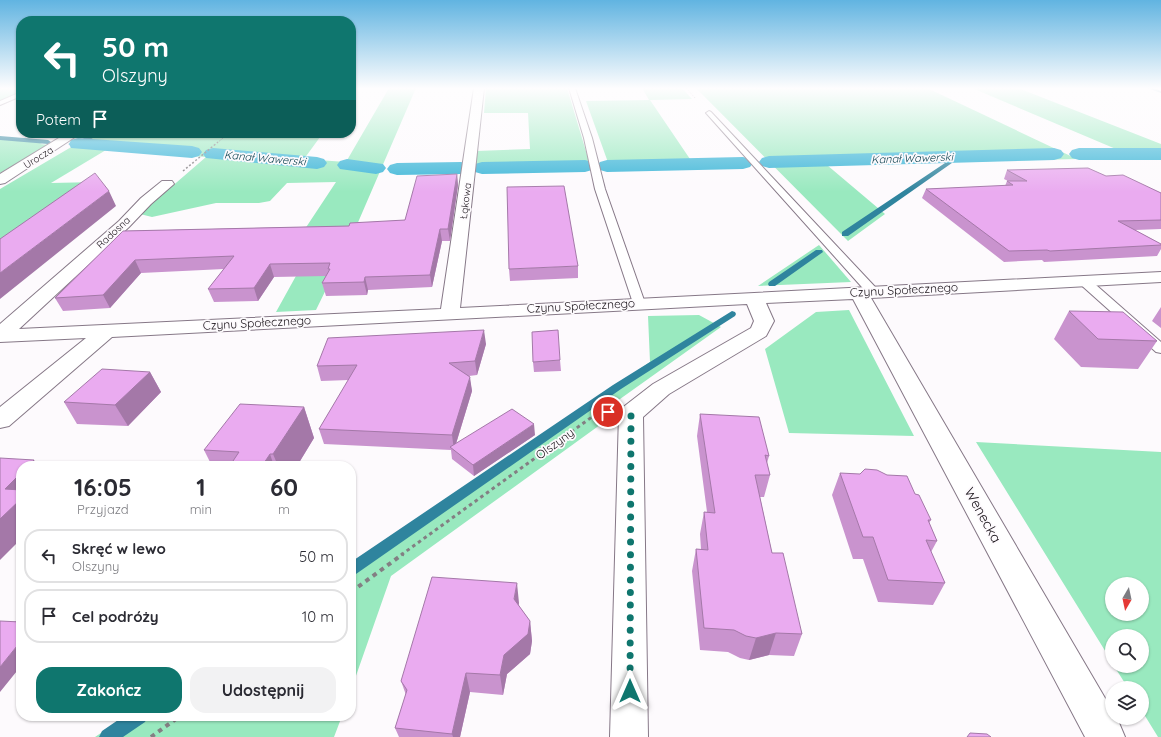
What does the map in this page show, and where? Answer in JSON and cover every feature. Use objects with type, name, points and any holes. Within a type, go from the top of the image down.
[{"type":"street","name":"Łąkowa","points":[[450,314],[475,122]]},
{"type":"street","name":"Urocza","points":[[0,180],[67,138]]},
{"type":"street","name":"Radosna","points":[[0,335],[124,224],[146,201],[167,184]]},
{"type":"street","name":"Czynu Społecznego","points":[[0,335],[450,314],[638,303],[866,293],[1161,277]]},
{"type":"street","name":"Wenecka","points":[[866,293],[1106,737]]},
{"type":"street","points":[[630,737],[631,414],[661,389],[759,332],[764,321],[754,297]]},
{"type":"street","points":[[0,420],[108,330]]},
{"type":"lane","points":[[583,122],[600,189],[638,303]]},
{"type":"lane","points":[[717,122],[866,293]]},
{"type":"lane","points":[[1084,281],[1161,349]]},
{"type":"path","points":[[167,184],[223,138]]},
{"type":"path","name":"Olszyny","points":[[356,588],[596,414],[608,412],[631,414]]},
{"type":"path","points":[[150,737],[173,721]]},
{"type":"green space","points":[[369,122],[401,122],[353,234],[316,310],[276,312],[317,238],[299,238],[336,182],[287,183],[270,201],[259,203],[216,203],[152,217],[140,214],[206,157],[106,150],[51,183],[97,182],[0,242],[0,189],[87,138],[319,138],[304,159],[346,162]]},
{"type":"green space","points":[[529,122],[577,122],[591,168],[476,170],[476,151],[530,149]]},
{"type":"green space","points":[[594,122],[665,122],[692,162],[745,160],[749,165],[610,168]]},
{"type":"green space","points":[[730,122],[1000,122],[1077,159],[827,165],[885,214],[848,241]]},
{"type":"green space","points":[[1053,122],[1106,122],[1161,144],[1161,159],[1083,157],[1078,153],[1123,152]]},
{"type":"green space","points":[[0,137],[49,140],[40,144],[50,145],[0,173]]},
{"type":"green space","points":[[819,245],[851,282],[758,286]]},
{"type":"green space","points":[[849,310],[914,436],[789,433],[765,349],[816,312]]},
{"type":"green space","points":[[699,315],[721,327],[613,404],[604,422],[391,576],[356,676],[356,561],[650,362],[648,316]]},
{"type":"green space","points":[[976,442],[1161,452],[1161,737],[1158,737],[1149,722],[1149,681],[1124,681],[1118,673],[1149,673],[1149,629],[1105,629],[1105,651]]},
{"type":"green space","points":[[119,721],[340,721],[334,737],[95,737]]},
{"type":"building","points":[[1088,168],[1106,176],[1123,175],[1161,193],[1161,220],[1118,221],[1161,245],[1050,251],[1009,251],[926,189],[1013,185],[1007,181],[1027,181],[1007,170]]},
{"type":"building","points":[[95,173],[109,191],[0,273],[0,239]]},
{"type":"building","points":[[457,174],[448,229],[440,229],[430,275],[365,277],[364,282],[322,283],[330,269],[328,269],[330,263],[270,264],[254,288],[208,289],[234,256],[135,260],[103,295],[55,298],[123,231],[349,226],[350,223],[405,220],[417,176]]},
{"type":"building","points":[[564,186],[578,266],[509,269],[507,187]]},
{"type":"building","points":[[1069,311],[1123,312],[1157,341],[1098,339]]},
{"type":"building","points":[[484,330],[475,361],[449,363],[470,377],[452,435],[319,429],[357,365],[317,366],[328,338]]},
{"type":"building","points":[[558,330],[560,360],[533,362],[532,332]]},
{"type":"building","points":[[102,369],[150,372],[115,405],[64,402]]},
{"type":"building","points":[[240,404],[304,407],[273,454],[270,454],[265,461],[233,461],[239,452],[204,450]]},
{"type":"building","points":[[512,409],[534,424],[473,465],[450,447]]},
{"type":"building","points":[[700,414],[759,417],[769,456],[765,455],[770,475],[755,475],[772,553],[783,553],[802,634],[776,633],[756,638],[746,636],[734,630],[704,628],[696,549],[708,550],[704,512],[715,513]]},
{"type":"building","points":[[0,458],[34,460],[16,461],[16,478],[5,489],[16,490],[16,504],[0,519]]},
{"type":"building","points":[[865,469],[877,470],[887,475],[907,476],[915,494],[919,495],[931,520],[928,520],[937,541],[926,540],[945,583],[888,580],[873,537],[863,537],[840,473],[860,474]]},
{"type":"building","points":[[432,577],[517,583],[514,599],[530,621],[528,634],[504,655],[500,675],[466,673],[452,734],[395,728],[407,690],[401,681]]},
{"type":"building","points":[[0,621],[16,622],[16,647],[0,667]]},
{"type":"building","points":[[970,733],[987,734],[991,737],[967,737]]},
{"type":"waterway","name":"Kanał Wawerski","points":[[0,138],[48,142]]},
{"type":"waterway","points":[[71,144],[78,144],[88,138]]},
{"type":"waterway","name":"Kanał Wawerski","points":[[78,144],[192,152]]},
{"type":"waterway","name":"Kanał Wawerski","points":[[213,154],[317,163]]},
{"type":"waterway","name":"Kanał Wawerski","points":[[769,162],[1054,154]]},
{"type":"waterway","name":"Kanał Wawerski","points":[[1079,154],[1161,154]]},
{"type":"waterway","points":[[845,234],[956,158]]},
{"type":"waterway","name":"Kanał Wawerski","points":[[607,166],[743,163]]},
{"type":"waterway","name":"Kanał Wawerski","points":[[347,165],[376,168]]},
{"type":"waterway","name":"Kanał Wawerski","points":[[482,168],[585,166]]},
{"type":"waterway","name":"Kanał Wawerski","points":[[397,169],[461,168]]},
{"type":"waterway","points":[[772,284],[819,252]]},
{"type":"waterway","points":[[356,567],[617,387],[732,314]]},
{"type":"waterway","points":[[108,737],[132,721]]},
{"type":"route","points":[[608,412],[631,414],[630,691]]}]
